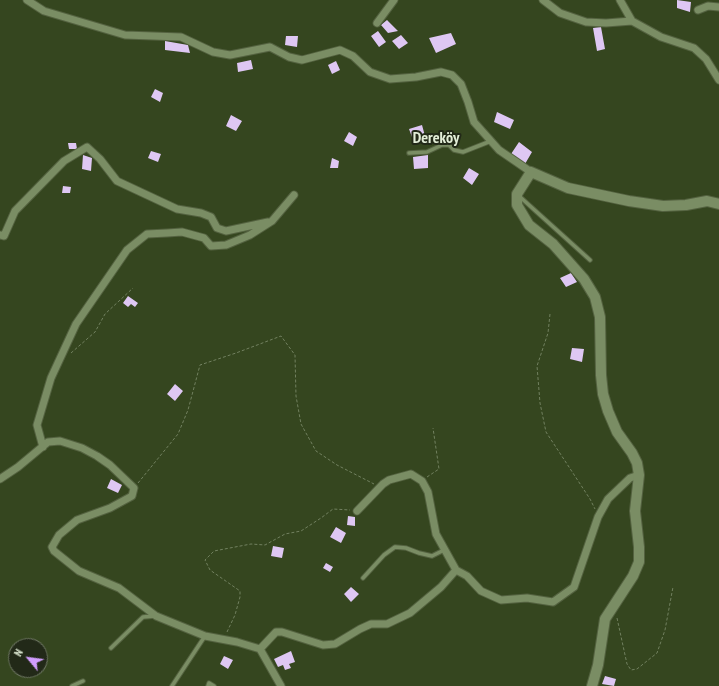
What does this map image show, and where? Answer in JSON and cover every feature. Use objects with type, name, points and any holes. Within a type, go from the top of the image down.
[{"type":"street","points":[[27,0],[44,11],[125,35],[180,37],[214,52],[230,55],[270,47],[289,57],[302,60],[340,50],[353,56],[370,72],[390,80],[441,72],[452,75],[461,84],[474,122],[499,150],[531,172],[568,188],[629,201],[663,206],[686,205],[707,201],[719,204]]},
{"type":"street","points":[[377,23],[394,0]]},
{"type":"street","points":[[543,0],[560,12],[586,22],[606,23],[632,20]]},
{"type":"street","points":[[620,0],[632,20],[661,37],[694,48],[706,59],[719,80]]},
{"type":"street","points":[[698,10],[708,6],[719,7]]},
{"type":"street","points":[[0,235],[4,236],[15,211],[64,161],[87,147],[100,159],[117,181],[177,209],[201,212],[211,217],[217,228],[226,231],[272,221]]},
{"type":"street","points":[[531,172],[517,194],[517,206],[530,226],[553,244],[584,279],[595,297],[600,317],[601,375],[603,394],[617,432],[632,453],[637,463],[639,475],[635,511],[639,562],[633,576],[605,620],[598,664],[592,686]]},
{"type":"street","points":[[43,447],[37,425],[51,378],[76,324],[127,250],[147,234],[182,232],[204,238],[210,246],[226,245],[250,235],[272,221],[294,195]]},
{"type":"street","points":[[0,479],[48,442],[60,440],[82,448],[110,465],[134,488],[132,496],[110,508],[77,520],[59,535],[52,547],[54,551],[79,571],[119,588],[156,616],[205,636],[237,642],[260,649],[278,685]]},
{"type":"street","points":[[357,511],[380,486],[389,480],[411,474],[422,481],[428,492],[436,534],[456,570],[467,576],[481,591],[501,600],[527,598],[553,602],[574,586],[598,517],[608,499],[630,478],[639,475]]},
{"type":"street","points":[[260,649],[276,632],[282,632],[323,645],[335,644],[371,624],[387,624],[410,613],[441,587],[456,570]]},
{"type":"lane","points":[[409,153],[427,152],[442,145],[449,145],[454,150],[464,152],[491,141]]},
{"type":"lane","points":[[517,194],[590,260]]},
{"type":"lane","points":[[363,578],[384,555],[395,547],[406,548],[432,556],[444,550]]},
{"type":"lane","points":[[111,648],[143,617],[156,616]]},
{"type":"lane","points":[[172,686],[205,636]]},
{"type":"lane","points":[[72,686],[83,681]]},
{"type":"lane","points":[[208,686],[209,683],[214,686]]},
{"type":"path","points":[[69,355],[95,332],[105,314],[133,288]]},
{"type":"path","points":[[550,314],[548,333],[537,366],[540,403],[546,432],[590,499],[598,517]]},
{"type":"path","points":[[134,488],[178,434],[188,410],[200,365],[281,336],[295,355],[296,396],[301,424],[316,451],[337,465],[380,486]]},
{"type":"path","points":[[422,481],[439,469],[433,428]]},
{"type":"path","points":[[223,640],[234,615],[240,597],[240,591],[210,570],[205,560],[214,551],[251,544],[265,545],[285,534],[301,531],[333,509],[357,511]]},
{"type":"path","points":[[614,606],[627,664],[631,670],[637,669],[657,653],[665,630],[674,587]]},
{"type":"building","points":[[677,0],[691,2],[690,12],[677,8]]},
{"type":"building","points":[[387,20],[398,31],[388,33],[381,25]]},
{"type":"building","points":[[601,27],[605,49],[597,51],[593,28]]},
{"type":"building","points":[[378,31],[386,42],[379,47],[371,36]]},
{"type":"building","points":[[451,33],[456,44],[436,53],[429,38]]},
{"type":"building","points":[[401,35],[408,43],[399,49],[392,41]]},
{"type":"building","points":[[286,36],[298,36],[297,47],[285,45]]},
{"type":"building","points":[[165,41],[188,45],[190,53],[165,50]]},
{"type":"building","points":[[251,60],[253,69],[238,72],[237,63]]},
{"type":"building","points":[[336,61],[340,70],[332,74],[328,65]]},
{"type":"building","points":[[155,89],[163,93],[160,102],[151,97]]},
{"type":"building","points":[[497,112],[514,120],[510,129],[494,122]]},
{"type":"building","points":[[231,115],[242,121],[236,131],[226,126]]},
{"type":"building","points":[[422,125],[425,136],[413,140],[409,129]]},
{"type":"building","points":[[349,132],[357,137],[353,146],[344,141]]},
{"type":"building","points":[[519,142],[532,152],[525,164],[511,154]]},
{"type":"building","points":[[68,143],[76,143],[77,149],[69,149]]},
{"type":"building","points":[[151,151],[161,154],[158,162],[148,158]]},
{"type":"building","points":[[83,155],[92,158],[91,171],[82,169]]},
{"type":"building","points":[[428,155],[428,168],[414,169],[413,157]]},
{"type":"building","points":[[332,158],[339,161],[338,168],[330,168]]},
{"type":"building","points":[[469,168],[479,174],[472,185],[463,178]]},
{"type":"building","points":[[63,186],[71,187],[70,193],[62,193]]},
{"type":"building","points":[[571,273],[577,282],[566,287],[560,278]]},
{"type":"building","points":[[128,296],[138,303],[135,307],[131,304],[128,307],[123,303]]},
{"type":"building","points":[[572,348],[584,349],[582,362],[570,359]]},
{"type":"building","points":[[175,384],[183,391],[175,401],[167,394]]},
{"type":"building","points":[[111,479],[122,485],[118,493],[107,488]]},
{"type":"building","points":[[348,516],[355,517],[355,526],[347,525]]},
{"type":"building","points":[[336,527],[346,533],[341,543],[330,537]]},
{"type":"building","points":[[273,546],[284,548],[282,558],[271,556]]},
{"type":"building","points":[[326,563],[333,567],[330,572],[323,568]]},
{"type":"building","points":[[351,587],[359,594],[351,602],[344,594]]},
{"type":"building","points":[[291,651],[295,662],[289,664],[291,668],[285,670],[283,665],[278,667],[274,659]]},
{"type":"building","points":[[224,656],[233,660],[228,669],[220,664]]},
{"type":"building","points":[[605,676],[616,679],[614,686],[602,684]]},
{"type":"district","name":"Dereköy","points":[[436,138]]}]
